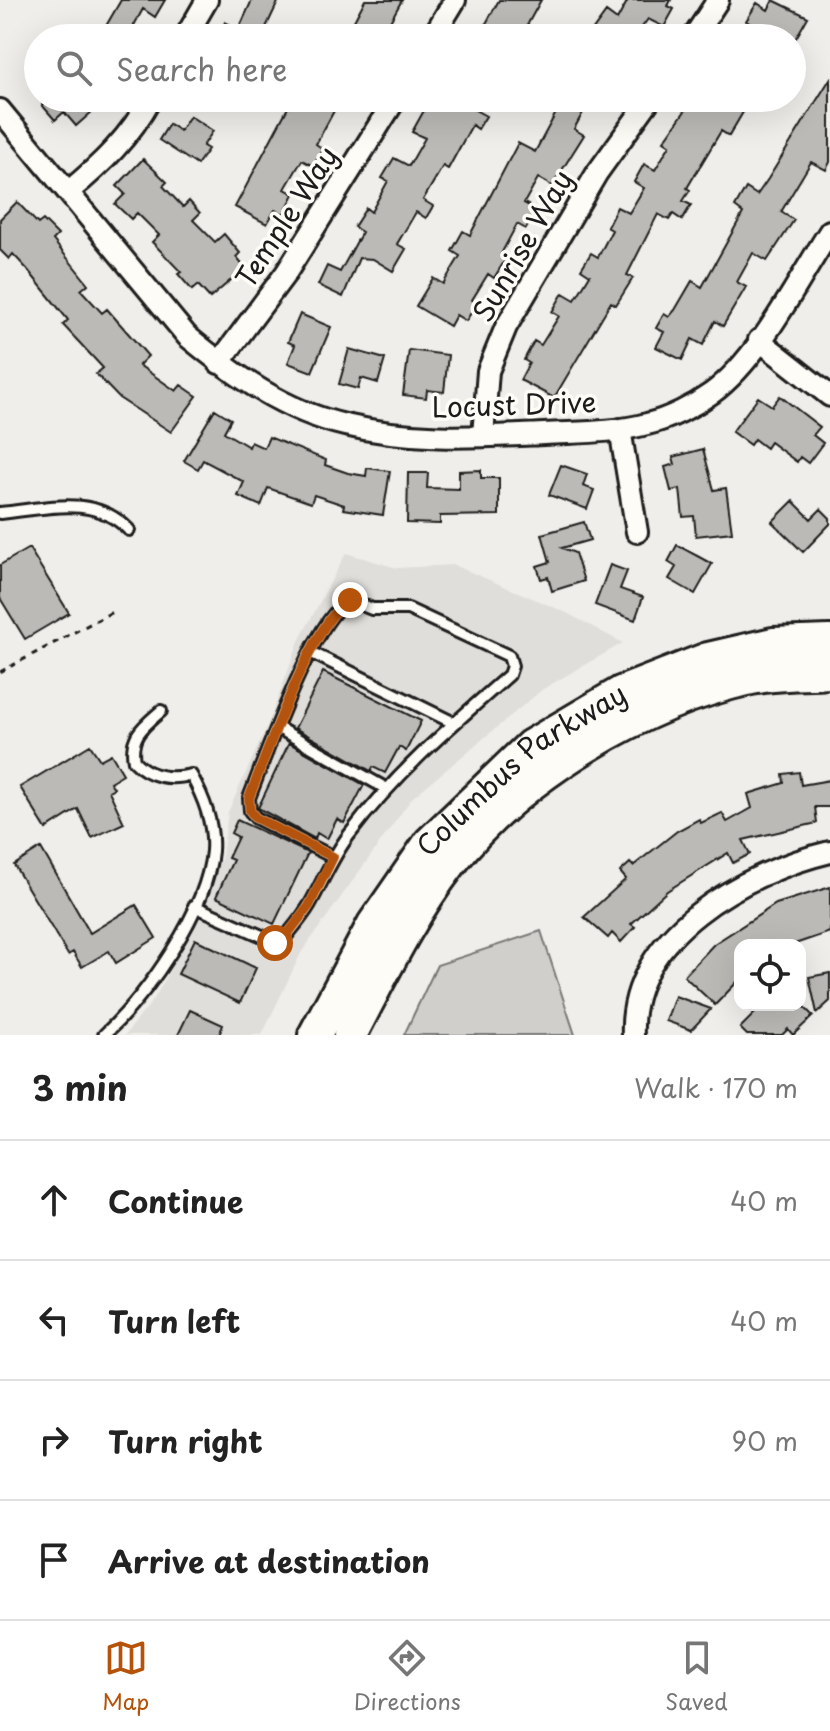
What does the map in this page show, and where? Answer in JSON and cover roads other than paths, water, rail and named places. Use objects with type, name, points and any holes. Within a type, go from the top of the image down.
[{"type":"main road","name":"Columbus Parkway","points":[[315,1035],[374,924],[430,843],[531,746],[621,693],[708,659],[773,644],[830,642]]},
{"type":"main road","name":"Columbus Parkway","points":[[350,1035],[405,930],[452,861],[494,817],[559,764],[600,736],[689,696],[753,678],[830,672]]},
{"type":"street","points":[[193,24],[207,0]]},
{"type":"street","points":[[440,24],[455,0]]},
{"type":"street","points":[[702,24],[718,0]]},
{"type":"street","name":"Locust Drive","points":[[0,110],[187,336],[219,363],[286,403],[343,425],[452,439],[620,429],[649,424],[712,393],[734,373],[830,231]]},
{"type":"street","points":[[68,192],[111,154],[135,127],[143,112]]},
{"type":"street","name":"Temple Way","points":[[219,363],[286,273],[387,112]]},
{"type":"street","name":"Sunrise Way","points":[[483,436],[488,371],[506,327],[597,173],[641,112]]},
{"type":"street","points":[[759,340],[830,396]]},
{"type":"street","points":[[620,429],[637,532]]},
{"type":"street","points":[[633,1035],[634,1004],[639,985],[651,964],[695,916],[760,874],[830,852]]},
{"type":"lane","points":[[0,513],[80,505],[111,514],[129,530]]},
{"type":"lane","points":[[194,906],[280,944],[309,906],[333,857],[387,789],[454,723],[509,675],[512,666],[509,656],[408,609],[372,609],[350,600],[341,604],[328,619],[310,652],[249,798],[250,811],[333,857]]},
{"type":"lane","points":[[310,652],[454,723]]},
{"type":"lane","points":[[104,1035],[133,1005],[163,963],[194,906],[208,871],[212,848],[203,795],[191,775],[178,778],[148,772],[134,761],[138,731],[161,711]]},
{"type":"lane","points":[[278,728],[387,789]]}]
